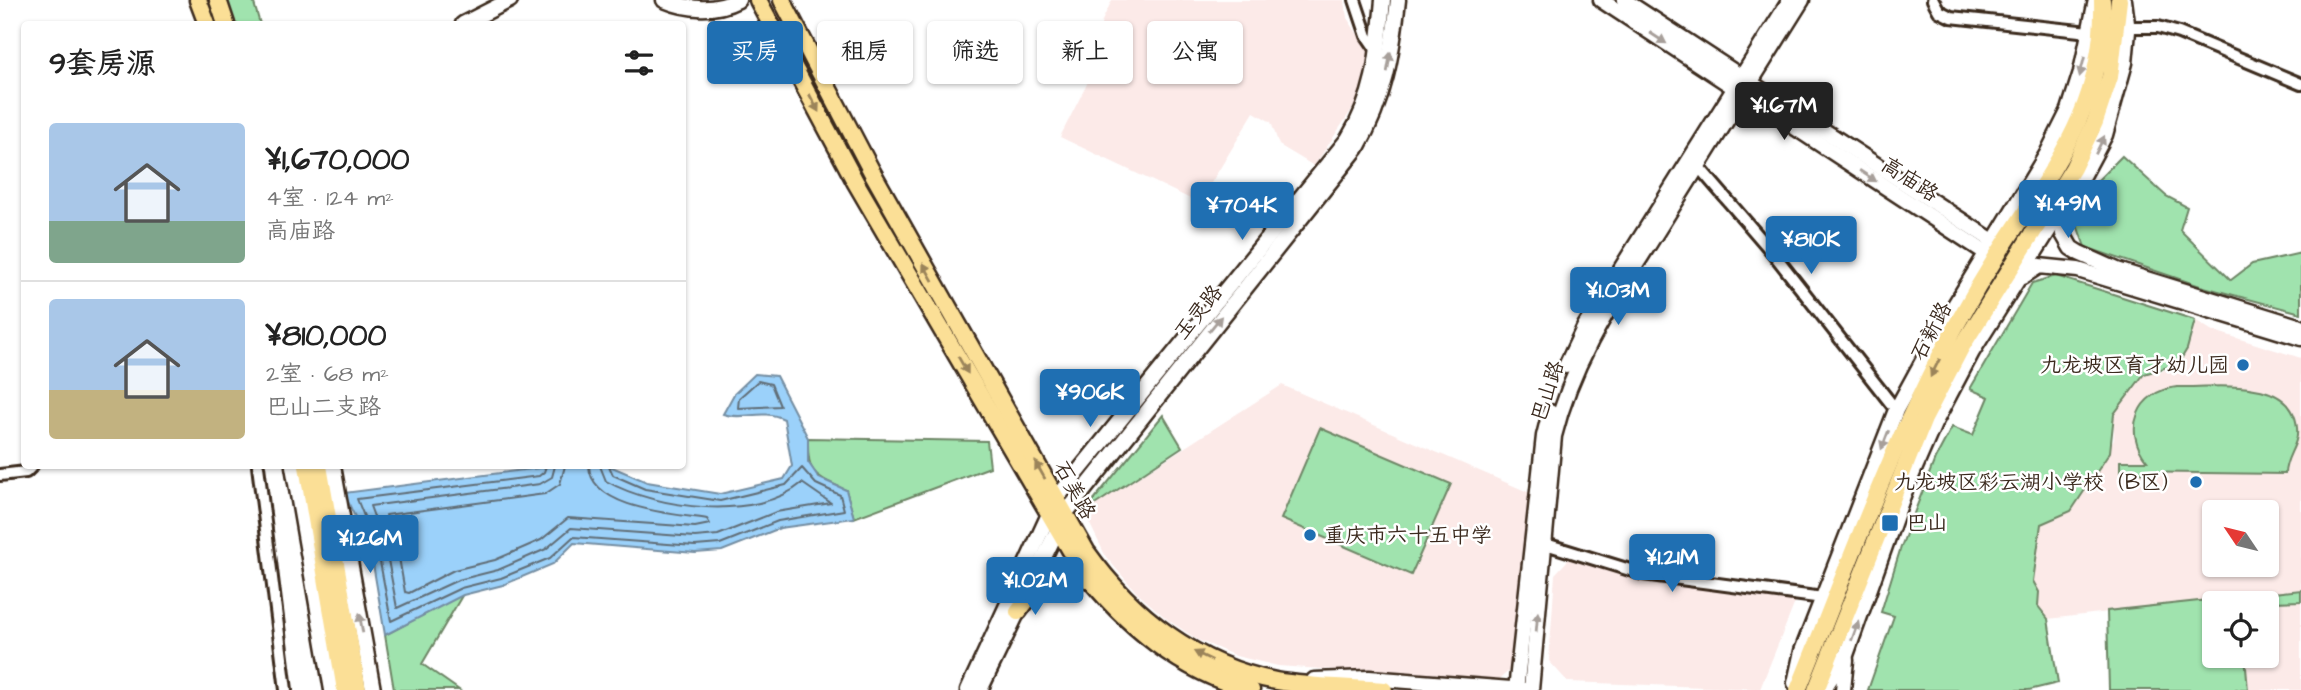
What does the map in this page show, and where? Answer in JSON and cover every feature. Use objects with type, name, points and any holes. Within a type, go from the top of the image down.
[{"type":"main road","points":[[198,0],[206,21]]},
{"type":"main road","points":[[218,0],[225,21]]},
{"type":"main road","name":"石美路","points":[[758,0],[856,183],[1057,513],[1102,574],[1154,624],[1195,653],[1233,670],[1277,681],[1384,690]]},
{"type":"main road","name":"石美路","points":[[782,0],[1094,586],[1138,631],[1164,650],[1229,685],[1251,690]]},
{"type":"main road","name":"石新路","points":[[1796,690],[1909,419],[1969,305],[2060,161],[2082,117],[2103,29],[2102,0]]},
{"type":"main road","name":"石新路","points":[[1816,690],[1924,419],[1961,348],[2073,168],[2095,122],[2110,77],[2119,0]]},
{"type":"main road","points":[[308,469],[345,690]]},
{"type":"main road","points":[[320,469],[358,690]]},
{"type":"main road","points":[[1018,612],[1049,571],[1070,570],[1094,586]]},
{"type":"street","points":[[469,21],[510,0]]},
{"type":"street","points":[[664,0],[690,8],[709,9],[738,0]]},
{"type":"street","points":[[1355,0],[1367,36],[1378,52]]},
{"type":"street","name":"玉灵路","points":[[1353,144],[1373,84],[1383,0]]},
{"type":"street","name":"玉灵路","points":[[1057,513],[1167,372],[1375,117],[1384,89],[1398,0]]},
{"type":"street","name":"高庙路","points":[[1601,0],[1742,85],[1990,247]]},
{"type":"street","name":"高庙路","points":[[1624,0],[1742,85]]},
{"type":"street","name":"巴山路","points":[[1516,690],[1554,436],[1563,399],[1576,366],[1698,166],[1790,0]]},
{"type":"street","name":"巴山路","points":[[1528,690],[1544,436],[1567,362],[1591,317],[1742,85],[1802,0]]},
{"type":"street","points":[[1933,0],[1939,11],[1951,17],[2089,32]]},
{"type":"street","points":[[1796,690],[1802,651],[1896,410],[2047,154],[2069,110],[2096,0]]},
{"type":"street","points":[[1823,690],[1846,656],[1904,493],[1934,424],[1972,352],[2094,156],[2114,109],[2124,72],[2128,27],[2124,0]]},
{"type":"street","points":[[2128,27],[2158,27],[2179,33],[2301,84]]},
{"type":"street","points":[[1698,166],[1773,253],[1896,410]]},
{"type":"street","points":[[2065,205],[2062,228],[2071,248],[2117,270]]},
{"type":"street","points":[[2078,270],[2070,262],[2074,257],[2301,327]]},
{"type":"street","points":[[2013,285],[2026,272],[2039,266],[2078,270],[2301,338]]},
{"type":"street","points":[[0,475],[26,472],[29,469]]},
{"type":"street","points":[[258,469],[286,690]]},
{"type":"street","points":[[294,469],[332,690]]},
{"type":"street","points":[[334,469],[373,690]]},
{"type":"street","points":[[981,690],[1018,612],[1057,513]]},
{"type":"street","points":[[968,690],[1057,513]]},
{"type":"street","points":[[1539,542],[1643,574],[1823,598]]},
{"type":"street","points":[[1843,690],[1846,656]]},
{"type":"street","points":[[1277,681],[1369,678],[1528,690]]},
{"type":"shaded area","points":[[1112,0],[1345,0],[1347,18],[1370,53],[1357,102],[1314,166],[1279,145],[1271,122],[1254,112],[1199,203],[1060,137],[1087,84],[1133,84],[1133,21],[1102,21]]},
{"type":"shaded area","name":"九龙坡区彩云湖小学校（B区）","points":[[2195,320],[2211,330],[2301,358],[2301,590],[2279,593],[2202,591],[2202,601],[2048,619],[2038,606],[2039,592],[2033,581],[2041,523],[2114,440],[2114,414],[2144,374],[2163,371],[2187,349]]},
{"type":"shaded area","name":"重庆市六十五中学","points":[[1282,385],[1530,493],[1510,670],[1497,681],[1278,666],[1236,656],[1198,640],[1168,620],[1137,593],[1106,557],[1084,512]]},
{"type":"shaded area","points":[[1570,558],[1642,581],[1796,600],[1760,689],[1568,682],[1549,661],[1555,574]]},
{"type":"shaded area","points":[[2301,601],[2301,690],[2248,690],[2246,668],[2279,668],[2279,603]]},
{"type":"green space","points":[[226,0],[253,0],[259,21],[233,21]]},
{"type":"green space","points":[[2122,156],[2166,196],[2187,207],[2180,230],[2231,280],[2252,264],[2301,253],[2301,313],[2200,286],[2085,247],[2073,214],[2097,181]]},
{"type":"green space","points":[[2056,276],[2195,320],[2187,349],[2178,364],[2144,374],[2114,414],[2110,452],[2071,511],[2041,524],[2033,581],[2039,592],[2038,606],[2048,619],[2058,683],[2029,690],[1868,690],[1894,616],[1881,612],[1901,547],[1935,459],[1952,427],[1973,435],[1989,397],[1970,389],[2032,283]]},
{"type":"green space","points":[[2177,387],[2249,388],[2282,399],[2292,411],[2297,428],[2285,474],[2120,472],[2120,461],[2147,461],[2139,449],[2135,425],[2143,404],[2163,390]]},
{"type":"green space","points":[[1163,415],[1182,447],[1084,512]]},
{"type":"green space","points":[[1320,428],[1451,484],[1411,575],[1281,519]]},
{"type":"green space","points":[[808,438],[987,441],[990,467],[854,518],[846,490],[826,481],[811,467]]},
{"type":"green space","points":[[2301,590],[2301,601],[2279,602],[2279,592]]},
{"type":"green space","points":[[463,594],[422,664],[459,690],[394,690],[385,635]]},
{"type":"green space","points":[[2202,601],[2202,668],[2246,668],[2248,690],[2109,690],[2107,611]]},
{"type":"water","points":[[755,374],[776,376],[808,438],[808,462],[819,478],[846,490],[854,518],[780,528],[722,551],[695,553],[574,543],[553,564],[503,585],[463,595],[385,635],[371,552],[344,493],[532,469],[617,469],[647,482],[720,494],[784,479],[792,466],[784,419],[760,414],[723,414],[734,394]]},
{"type":"place","name":"九龙坡区育才幼儿园","points":[[2243,365]]},
{"type":"place","name":"九龙坡区彩云湖小学校（B区）","points":[[2196,482]]},
{"type":"place","name":"巴山","points":[[1890,523]]},
{"type":"place","name":"重庆市六十五中学","points":[[1310,535]]}]
